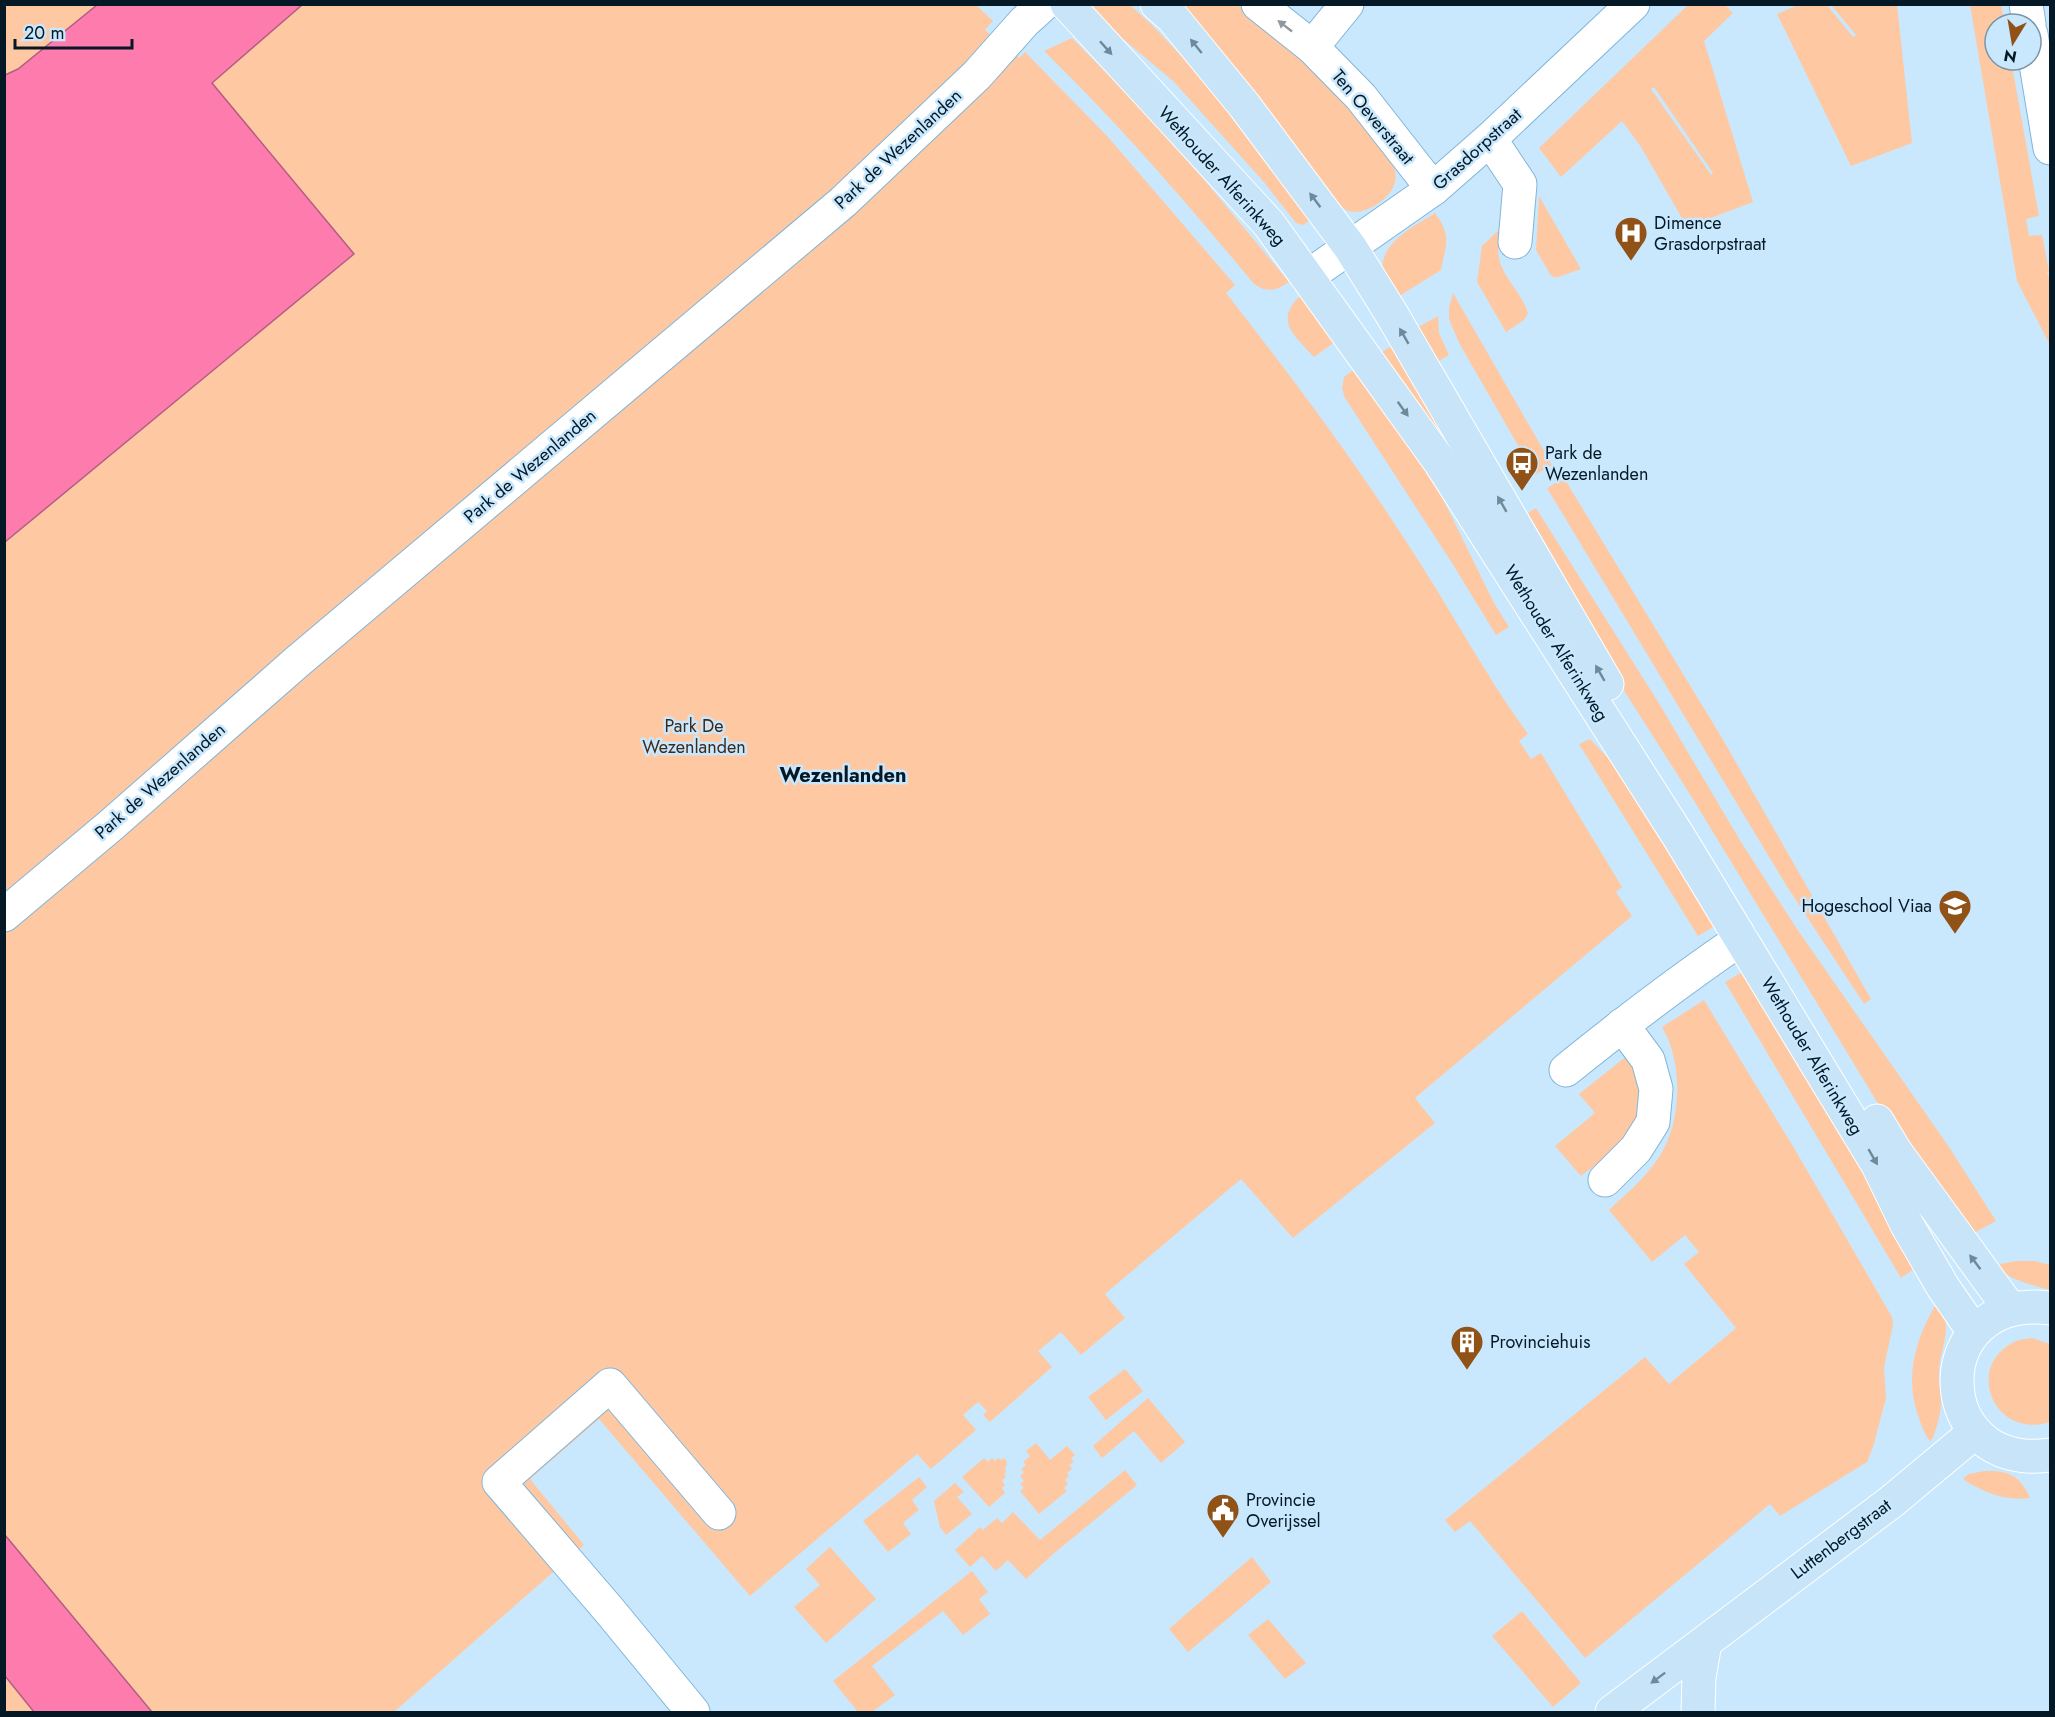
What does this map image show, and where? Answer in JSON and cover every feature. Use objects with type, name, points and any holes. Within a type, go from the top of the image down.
[{"type":"main road","name":"Wethouder Alferinkweg","points":[[1067,4],[1269,224],[1440,462],[1742,939],[1878,1165],[1907,1225],[1943,1287],[1974,1332]]},
{"type":"main road","name":"Wethouder Alferinkweg","points":[[1157,4],[1172,17],[1244,105],[1350,247],[1397,323],[1634,730],[1796,987],[1895,1151],[2010,1309]]},
{"type":"main road","points":[[2050,1308],[2032,1306],[2010,1309],[1991,1318],[1974,1332],[1963,1351],[1957,1371],[1957,1393],[1963,1414],[1975,1432],[1991,1446],[2011,1455],[2033,1458],[2050,1455]]},
{"type":"main road","name":"Luttenbergstraat","points":[[1612,1713],[1891,1502],[1975,1432]]},
{"type":"main road","points":[[1698,1713],[1699,1677],[1705,1643]]},
{"type":"street","name":"Park de Wezenlanden","points":[[4,915],[298,662],[843,202],[977,75],[1024,22],[1044,4]]},
{"type":"street","name":"Ten Oeverstraat","points":[[1258,4],[1312,47],[1361,97],[1433,189]]},
{"type":"street","points":[[1312,47],[1347,4]]},
{"type":"street","name":"Grasdorpstraat","points":[[1307,277],[1433,189],[1490,139],[1633,4]]},
{"type":"street","points":[[2041,72],[2050,148]]},
{"type":"street","points":[[1490,139],[1520,184],[1515,242]]},
{"type":"street","points":[[1566,1070],[1693,971],[1742,939]]},
{"type":"street","points":[[1605,1180],[1636,1149],[1653,1122],[1656,1089],[1648,1060],[1622,1025]]},
{"type":"street","points":[[693,1713],[609,1610],[499,1482],[610,1385],[719,1513]]},
{"type":"green space","name":"Park De Wezenlanden","points":[[5,5],[976,5],[993,21],[985,30],[1019,58],[1025,52],[1108,137],[1235,285],[1226,293],[1322,419],[1426,572],[1497,689],[1528,734],[1519,741],[1531,759],[1541,753],[1622,887],[1616,892],[1632,916],[1415,1098],[1435,1123],[1293,1238],[1241,1179],[1105,1294],[1125,1318],[1081,1355],[1061,1332],[1038,1351],[1052,1367],[990,1422],[983,1415],[987,1411],[978,1402],[963,1415],[976,1430],[931,1469],[917,1454],[750,1596],[599,1419],[530,1479],[584,1545],[394,1712],[5,1712]]},
{"type":"green space","points":[[1083,5],[1130,5],[1153,26],[1201,77],[1310,218],[1309,221],[1303,225],[1296,223],[1263,181],[1174,82]]},
{"type":"green space","points":[[1170,5],[1238,5],[1322,76],[1346,101],[1393,162],[1395,179],[1388,195],[1367,210],[1356,212],[1344,209],[1334,202]]},
{"type":"green space","points":[[1688,5],[1725,5],[1733,13],[1704,41],[1753,202],[1687,227],[1641,147],[1622,121],[1561,177],[1539,148]],"holes":[[[1654,87],[1713,173],[1711,175],[1651,89]]]},
{"type":"green space","points":[[1798,5],[1827,5],[1853,37],[1856,35],[1831,5],[1897,5],[1912,143],[1851,166],[1777,14]]},
{"type":"green space","points":[[1970,5],[2001,5],[2002,12],[1983,12],[1983,72],[2013,72],[2039,216],[2026,219],[2029,236],[2042,235],[2049,271],[2047,272],[2050,281],[2050,345],[2017,281]]},
{"type":"green space","points":[[1072,38],[1131,98],[1206,182],[1289,282],[1272,290],[1263,289],[1254,284],[1152,164],[1044,51]]},
{"type":"green space","points":[[1539,196],[1581,269],[1553,277],[1536,250]]},
{"type":"green space","points":[[1435,213],[1446,234],[1441,270],[1393,300],[1383,274],[1386,253],[1399,237]]},
{"type":"green space","points":[[1500,229],[1498,251],[1501,266],[1522,299],[1528,314],[1524,320],[1506,332],[1477,282],[1482,246]]},
{"type":"green space","points":[[1453,293],[1552,465],[1535,475],[1459,343],[1449,319]]},
{"type":"green space","points":[[1300,296],[1339,339],[1314,357],[1295,336],[1288,321],[1288,313]]},
{"type":"green space","points":[[1438,316],[1439,333],[1449,355],[1434,364],[1413,330]]},
{"type":"green space","points":[[1398,342],[1466,473],[1377,355]]},
{"type":"green space","points":[[1360,365],[1408,445],[1438,489],[1494,603],[1509,627],[1496,635],[1345,398],[1342,389],[1344,377]]},
{"type":"green space","points":[[1564,478],[1722,738],[1871,999],[1864,1004],[1786,885],[1547,488]]},
{"type":"green space","points":[[1536,508],[1797,929],[1949,1147],[1996,1221],[1972,1234],[1899,1138],[1691,796],[1583,626],[1563,574],[1528,513]]},
{"type":"green space","points":[[1590,739],[1643,795],[1715,926],[1698,936],[1579,744]]},
{"type":"green space","points":[[1748,971],[1917,1267],[1901,1278],[1725,982]]},
{"type":"green space","points":[[1704,1000],[1794,1148],[1892,1317],[1893,1325],[1884,1367],[1886,1398],[1867,1462],[1780,1516],[1770,1504],[1585,1658],[1470,1521],[1455,1532],[1445,1520],[1645,1357],[1669,1384],[1736,1328],[1684,1264],[1699,1252],[1685,1235],[1652,1262],[1609,1210],[1652,1167],[1665,1146],[1671,1130],[1677,1094],[1677,1076],[1674,1058],[1662,1027]]},
{"type":"green space","points":[[1633,1051],[1641,1087],[1637,1116],[1631,1128],[1614,1149],[1581,1176],[1555,1146],[1595,1113],[1579,1094]]},
{"type":"green space","points":[[2016,1261],[2035,1261],[2050,1265],[2050,1290],[2014,1278],[1995,1265]]},
{"type":"green space","points":[[1939,1304],[1944,1313],[1946,1330],[1939,1373],[1940,1411],[1933,1438],[1930,1441],[1923,1429],[1914,1401],[1912,1373],[1922,1332],[1935,1306]]},
{"type":"green space","points":[[2032,1338],[2050,1344],[2050,1422],[2030,1425],[2014,1421],[2001,1411],[1992,1398],[1989,1383],[1991,1368],[1999,1353],[2016,1341]]},
{"type":"green space","points":[[1125,1369],[1143,1391],[1106,1420],[1088,1397]]},
{"type":"green space","points":[[1148,1398],[1185,1442],[1161,1463],[1134,1431],[1102,1458],[1093,1446]]},
{"type":"green space","points":[[1036,1443],[1050,1460],[1067,1446],[1075,1455],[1071,1458],[1074,1462],[1069,1465],[1072,1469],[1067,1473],[1069,1476],[1065,1480],[1068,1484],[1064,1488],[1067,1491],[1039,1514],[1020,1491],[1024,1488],[1020,1484],[1024,1481],[1020,1476],[1024,1472],[1021,1469],[1026,1465],[1023,1462],[1030,1456],[1026,1451]]},
{"type":"green space","points":[[984,1458],[988,1462],[992,1458],[995,1461],[998,1458],[1001,1460],[1004,1458],[1007,1462],[1004,1474],[1006,1477],[1002,1481],[1005,1485],[1002,1488],[1005,1493],[989,1507],[962,1477]]},
{"type":"green space","points":[[1125,1470],[1137,1485],[1026,1579],[1008,1560],[996,1571],[982,1556],[970,1567],[955,1550],[980,1527],[983,1530],[997,1518],[1002,1523],[1013,1512],[1040,1540]]},
{"type":"green space","points":[[1984,1471],[2006,1473],[2012,1476],[2022,1484],[2030,1498],[1996,1495],[1964,1480],[1969,1474]]},
{"type":"green space","points":[[919,1477],[927,1487],[912,1500],[919,1510],[903,1523],[911,1534],[888,1552],[863,1521]]},
{"type":"green space","points":[[955,1483],[964,1492],[957,1497],[972,1514],[946,1535],[940,1527],[934,1501]]},
{"type":"green space","points":[[830,1547],[876,1599],[826,1643],[794,1607],[820,1585],[806,1569]]},
{"type":"green space","points":[[1252,1557],[1271,1582],[1188,1652],[1169,1629]]},
{"type":"green space","points":[[972,1571],[988,1592],[979,1599],[990,1614],[963,1635],[943,1611],[872,1666],[895,1695],[872,1712],[858,1712],[833,1681]]},
{"type":"green space","points":[[1522,1611],[1581,1683],[1553,1707],[1492,1636]]},
{"type":"green space","points":[[1268,1619],[1306,1663],[1285,1679],[1248,1635]]},
{"type":"shaded area","points":[[97,5],[302,5],[212,83],[354,254],[5,542],[5,75],[18,69]]},
{"type":"shaded area","points":[[5,1535],[152,1712],[34,1712],[5,1676]]},
{"type":"place","name":"Dimence Grasdorpstraat","points":[[1631,262]]},
{"type":"place","name":"Park de Wezenlanden","points":[[1522,492]]},
{"type":"place","name":"Hogeschool Viaa","points":[[1955,935]]},
{"type":"place","name":"Provinciehuis","points":[[1467,1371]]},
{"type":"place","name":"Provincie Overijssel","points":[[1223,1539]]},
{"type":"district","name":"Wezenlanden","points":[[843,775]]}]
